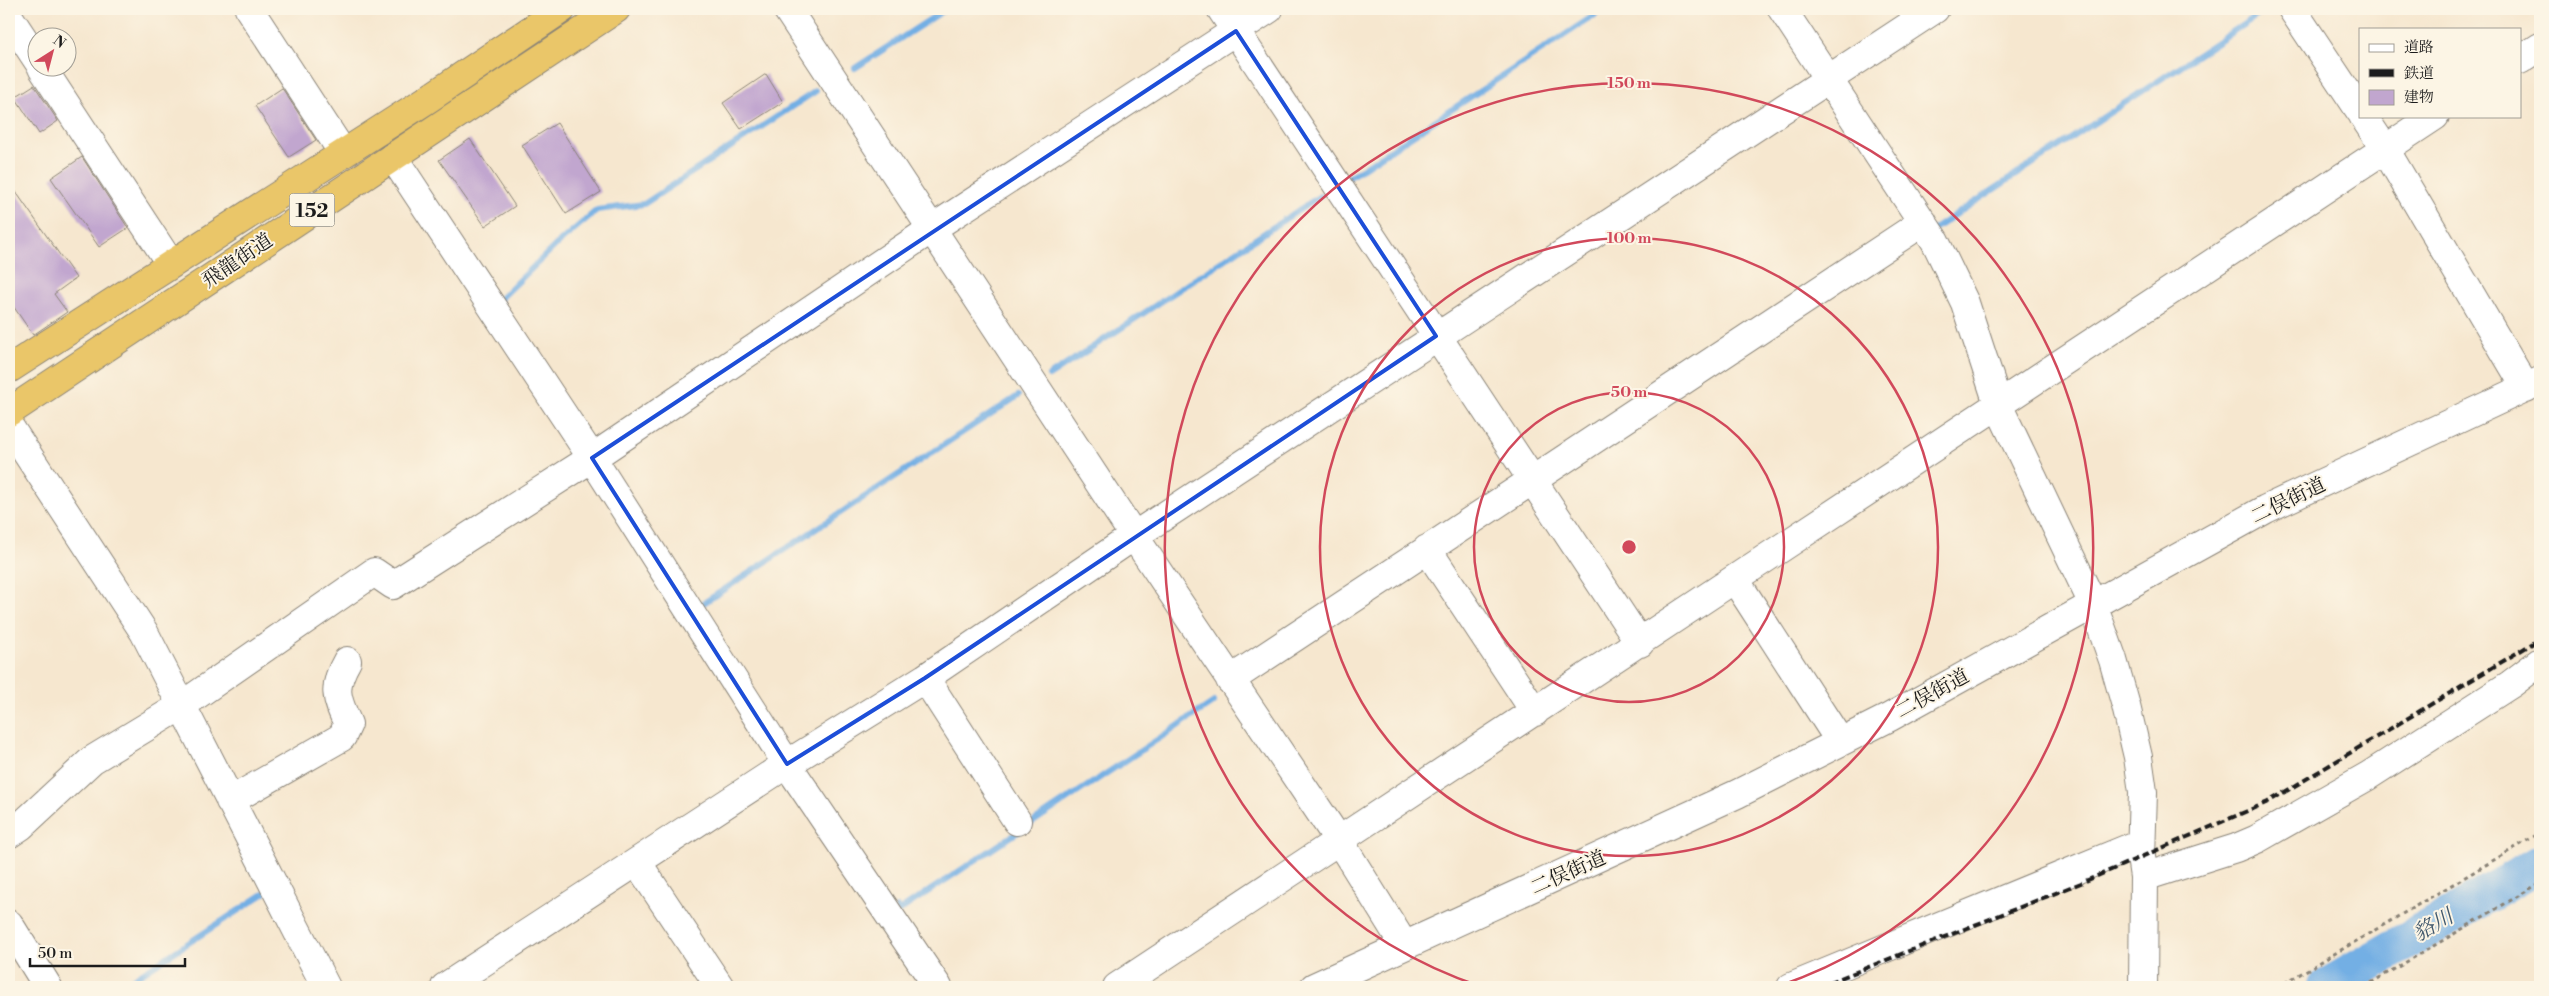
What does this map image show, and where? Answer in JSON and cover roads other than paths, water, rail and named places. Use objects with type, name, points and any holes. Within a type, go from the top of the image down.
[{"type":"highway","name":"飛龍街道","points":[[9,369],[170,263],[344,153],[562,9]]},
{"type":"highway","name":"飛龍街道","points":[[9,412],[616,9]]},
{"type":"street","points":[[248,9],[344,153]]},
{"type":"street","points":[[787,9],[933,228],[1134,536],[1340,842],[1404,945]]},
{"type":"street","points":[[13,823],[92,760],[181,706],[374,572],[393,584],[592,458],[933,228],[1229,20],[1269,9]]},
{"type":"street","points":[[1782,9],[1928,229],[1965,303],[1998,406],[2093,604],[2113,660],[2138,757],[2143,792],[2143,987]]},
{"type":"street","points":[[445,987],[787,764],[925,678],[1134,536],[1935,9]]},
{"type":"street","points":[[2292,9],[2359,110]]},
{"type":"street","points":[[9,17],[28,46]]},
{"type":"street","points":[[1229,20],[1640,643]]},
{"type":"street","points":[[2522,59],[2540,47]]},
{"type":"street","points":[[49,78],[170,263]]},
{"type":"street","points":[[2364,118],[2533,385]]},
{"type":"street","points":[[1118,987],[1736,581],[2432,118]]},
{"type":"street","points":[[393,157],[592,458],[787,764],[938,987]]},
{"type":"street","points":[[1230,680],[1432,556],[1532,480],[1928,229]]},
{"type":"street","name":"二俣街道","points":[[1314,987],[1404,945],[1582,867],[1729,798],[1840,740],[1890,717],[2266,509],[2533,385]]},
{"type":"street","points":[[9,426],[136,618],[326,987]]},
{"type":"street","points":[[1432,556],[1535,712]]},
{"type":"street","points":[[1736,581],[1840,740]]},
{"type":"street","points":[[230,801],[342,737],[348,724],[336,696],[341,671],[347,661]]},
{"type":"street","points":[[2144,877],[2236,848],[2257,839],[2368,776],[2511,684],[2540,662]]},
{"type":"street","points":[[925,678],[1016,821]]},
{"type":"street","points":[[1791,987],[2070,870],[2142,843]]},
{"type":"street","points":[[637,862],[720,987]]},
{"type":"street","points":[[9,924],[48,987]]},
{"type":"waterway","points":[[855,68],[946,9]]},
{"type":"waterway","points":[[1348,178],[1604,9]]},
{"type":"waterway","points":[[1934,229],[2267,9]]},
{"type":"waterway","points":[[496,303],[557,244],[597,210],[644,204],[816,91]]},
{"type":"waterway","points":[[1049,376],[1320,196]]},
{"type":"waterway","points":[[699,606],[1018,396]]},
{"type":"waterway","points":[[897,908],[899,911],[1214,702]]},
{"type":"waterway","name":"貉川","points":[[2327,987],[2540,864]]},
{"type":"waterway","points":[[121,987],[265,893]]},
{"type":"railway","points":[[1818,987],[2081,883],[2268,802],[2540,639]]}]
